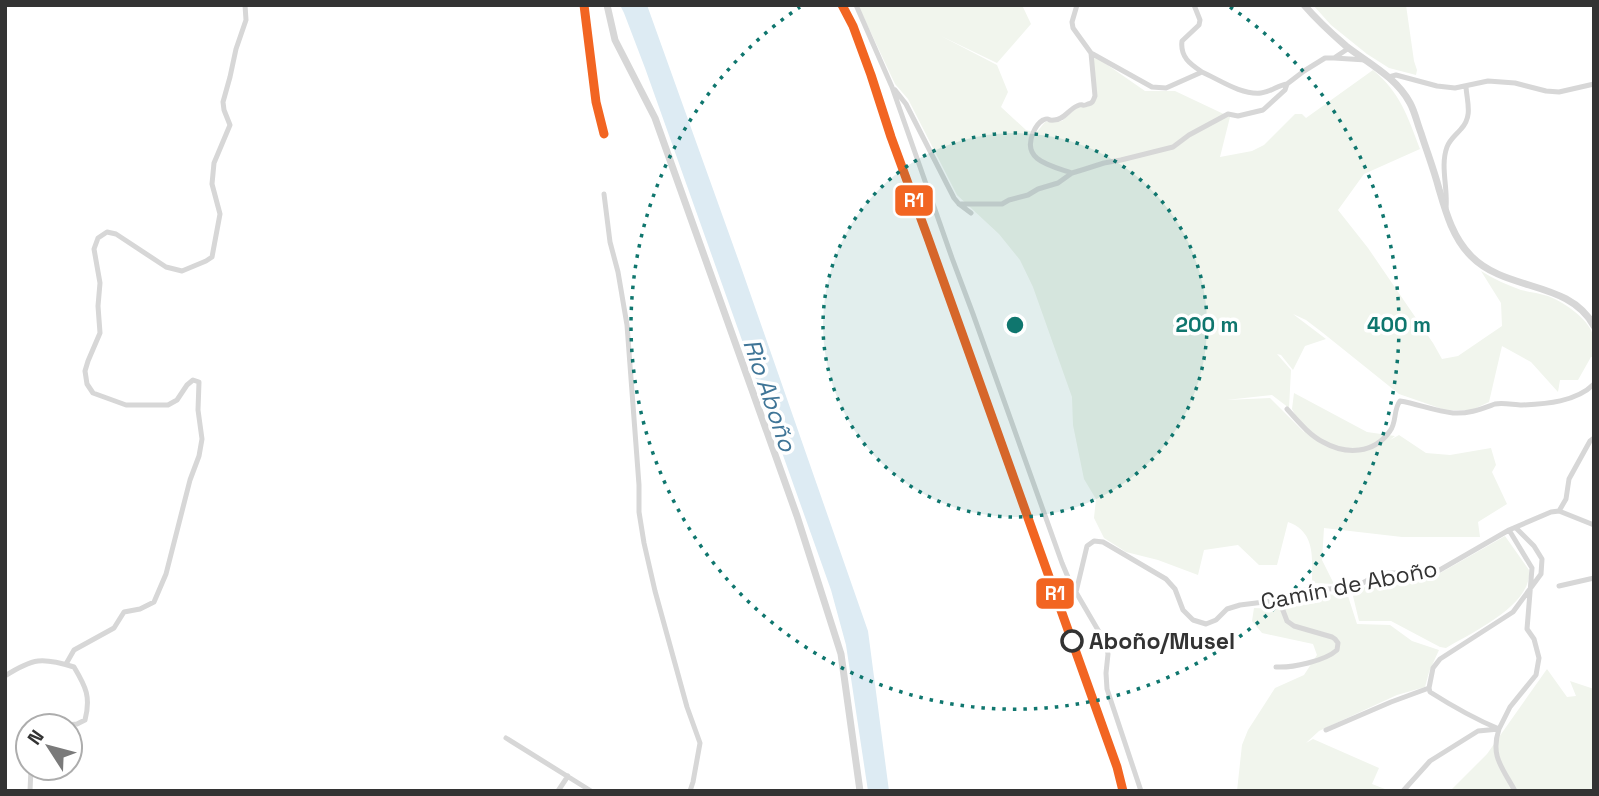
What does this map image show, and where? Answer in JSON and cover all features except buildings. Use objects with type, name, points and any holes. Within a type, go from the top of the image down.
[{"type":"street","points":[[66,664],[74,650],[114,628],[124,611],[141,609],[154,602],[166,574],[202,439],[198,410],[199,382],[193,380],[177,400],[168,405],[126,405],[93,394],[86,371],[100,333],[97,306],[100,283],[94,248],[98,238],[107,232],[116,233],[166,267],[182,271],[212,257],[220,214],[212,184],[214,163],[230,125],[223,102],[246,20],[245,5]]},
{"type":"street","points":[[607,5],[615,40],[655,118],[797,516],[841,654],[860,791]]},
{"type":"street","points":[[856,5],[892,88],[1062,564],[1105,642],[1108,654],[1107,689],[1141,791]]},
{"type":"street","points":[[1077,5],[1073,28],[1091,53],[1152,87],[1166,88],[1202,72]]},
{"type":"street","points":[[1194,5],[1200,20],[1199,25],[1182,41],[1184,57],[1202,72],[1238,89],[1261,93],[1271,91],[1287,84],[1325,58],[1366,60]]},
{"type":"street","points":[[1304,5],[1332,34],[1389,77],[1409,101],[1446,213],[1459,243],[1470,256],[1484,268],[1566,299],[1584,311],[1594,326]]},
{"type":"street","points":[[1334,58],[1349,48]]},
{"type":"street","points":[[1072,173],[1043,163],[1035,157],[1029,141],[1042,121],[1055,121],[1079,105],[1092,103],[1095,96],[1091,53]]},
{"type":"street","points":[[1389,77],[1405,76],[1437,86],[1465,87],[1488,81],[1514,83],[1559,92],[1594,84]]},
{"type":"street","points":[[959,204],[1002,204],[1058,183],[1072,173],[1173,147],[1228,114],[1238,116],[1263,110],[1285,90],[1287,84]]},
{"type":"street","points":[[1446,213],[1446,151],[1451,139],[1468,117],[1470,108],[1465,87]]},
{"type":"street","points":[[892,88],[906,104],[959,204],[971,213]]},
{"type":"street","points":[[604,194],[610,242],[627,325],[639,512],[644,543],[687,707],[700,743],[690,791]]},
{"type":"street","points":[[1287,409],[1321,442],[1354,452],[1367,449],[1385,438],[1393,428],[1396,406],[1400,401],[1434,410],[1475,412],[1497,404],[1522,405],[1565,399],[1582,394],[1594,384]]},
{"type":"street","points":[[1594,438],[1569,479],[1566,499],[1559,511],[1594,525]]},
{"type":"street","name":"Camín de Aboño","points":[[1076,592],[1087,546],[1094,541],[1103,542],[1166,579],[1175,589],[1183,610],[1193,620],[1206,624],[1216,620],[1227,609],[1279,600],[1300,590],[1354,588],[1375,576],[1387,573],[1438,571],[1512,529],[1559,511]]},
{"type":"street","points":[[1512,529],[1532,568],[1527,629],[1534,639],[1539,658],[1536,674],[1510,707],[1495,743],[1495,754],[1515,791]]},
{"type":"street","points":[[1499,729],[1452,706],[1430,692],[1429,688],[1433,668],[1440,659],[1513,612],[1541,574],[1542,559],[1534,546],[1512,529]]},
{"type":"street","points":[[1559,586],[1594,578]]},
{"type":"street","points":[[1276,667],[1285,668],[1324,658],[1337,650],[1338,643],[1335,639],[1294,626],[1287,621],[1279,600]]},
{"type":"street","points":[[5,676],[20,666],[37,660],[55,661],[74,667],[87,692],[89,705],[84,720]]},
{"type":"street","points":[[1326,730],[1429,688]]},
{"type":"street","points":[[1403,791],[1430,761],[1478,731],[1499,729]]},
{"type":"street","points":[[506,738],[591,791]]},
{"type":"street","points":[[558,791],[568,776]]},
{"type":"shaded area","points":[[858,5],[1022,5],[1031,24],[997,63],[941,36],[997,65],[1008,92],[1001,107],[1026,130],[1036,133],[1045,122],[1062,121],[1079,106],[1091,106],[1096,96],[1093,59],[1096,57],[1145,91],[1175,91],[1230,117],[1220,157],[1252,151],[1264,145],[1295,114],[1302,114],[1306,118],[1373,70],[1397,96],[1420,149],[1364,174],[1338,210],[1368,248],[1442,359],[1458,356],[1502,326],[1501,303],[1481,271],[1521,290],[1548,296],[1572,310],[1591,330],[1594,357],[1591,357],[1578,380],[1560,380],[1558,392],[1531,362],[1502,346],[1489,402],[1472,410],[1445,410],[1399,394],[1306,320],[1293,314],[1326,339],[1305,346],[1293,370],[1281,355],[1277,354],[1291,370],[1289,408],[1272,395],[1226,400],[1270,398],[1305,433],[1292,409],[1294,393],[1367,432],[1395,436],[1390,440],[1399,435],[1426,453],[1450,455],[1491,448],[1496,465],[1492,472],[1507,504],[1478,522],[1480,537],[1402,537],[1324,528],[1322,560],[1334,584],[1312,583],[1312,555],[1308,539],[1297,526],[1288,522],[1277,565],[1259,565],[1238,545],[1204,550],[1198,575],[1158,560],[1126,552],[1104,538],[1094,518],[1096,499],[1084,479],[1073,425],[1072,397],[1033,287],[1020,260],[999,234],[957,195],[908,99],[895,84]]},
{"type":"shaded area","points":[[1313,5],[1406,5],[1416,75],[1389,68],[1367,54],[1331,25]]},
{"type":"shaded area","points":[[1505,536],[1529,570],[1528,583],[1511,606],[1446,648],[1391,621],[1359,621],[1353,596],[1358,589],[1389,581],[1435,576]]},
{"type":"shaded area","points":[[1303,592],[1348,596],[1357,624],[1390,625],[1412,641],[1439,650],[1425,687],[1397,695],[1319,731],[1306,743],[1313,739],[1379,768],[1372,784],[1390,791],[1237,791],[1242,745],[1248,730],[1275,688],[1304,675],[1317,655],[1313,644],[1262,633],[1252,621],[1254,608],[1278,609]]},
{"type":"shaded area","points":[[1547,669],[1567,697],[1576,696],[1570,681],[1594,689],[1594,791],[1450,791],[1487,754]]},
{"type":"water","name":"Rio Aboño","points":[[620,5],[647,5],[868,631],[889,791],[868,791],[846,645],[831,590],[645,68]]},
{"type":"transit line","name":"R1","points":[[584,5],[596,102],[604,134]]},
{"type":"transit line","name":"R1","points":[[842,5],[853,26],[871,75],[1117,767],[1123,791]]},
{"type":"place","name":"Aboño/Musel","points":[[1072,641]]}]
